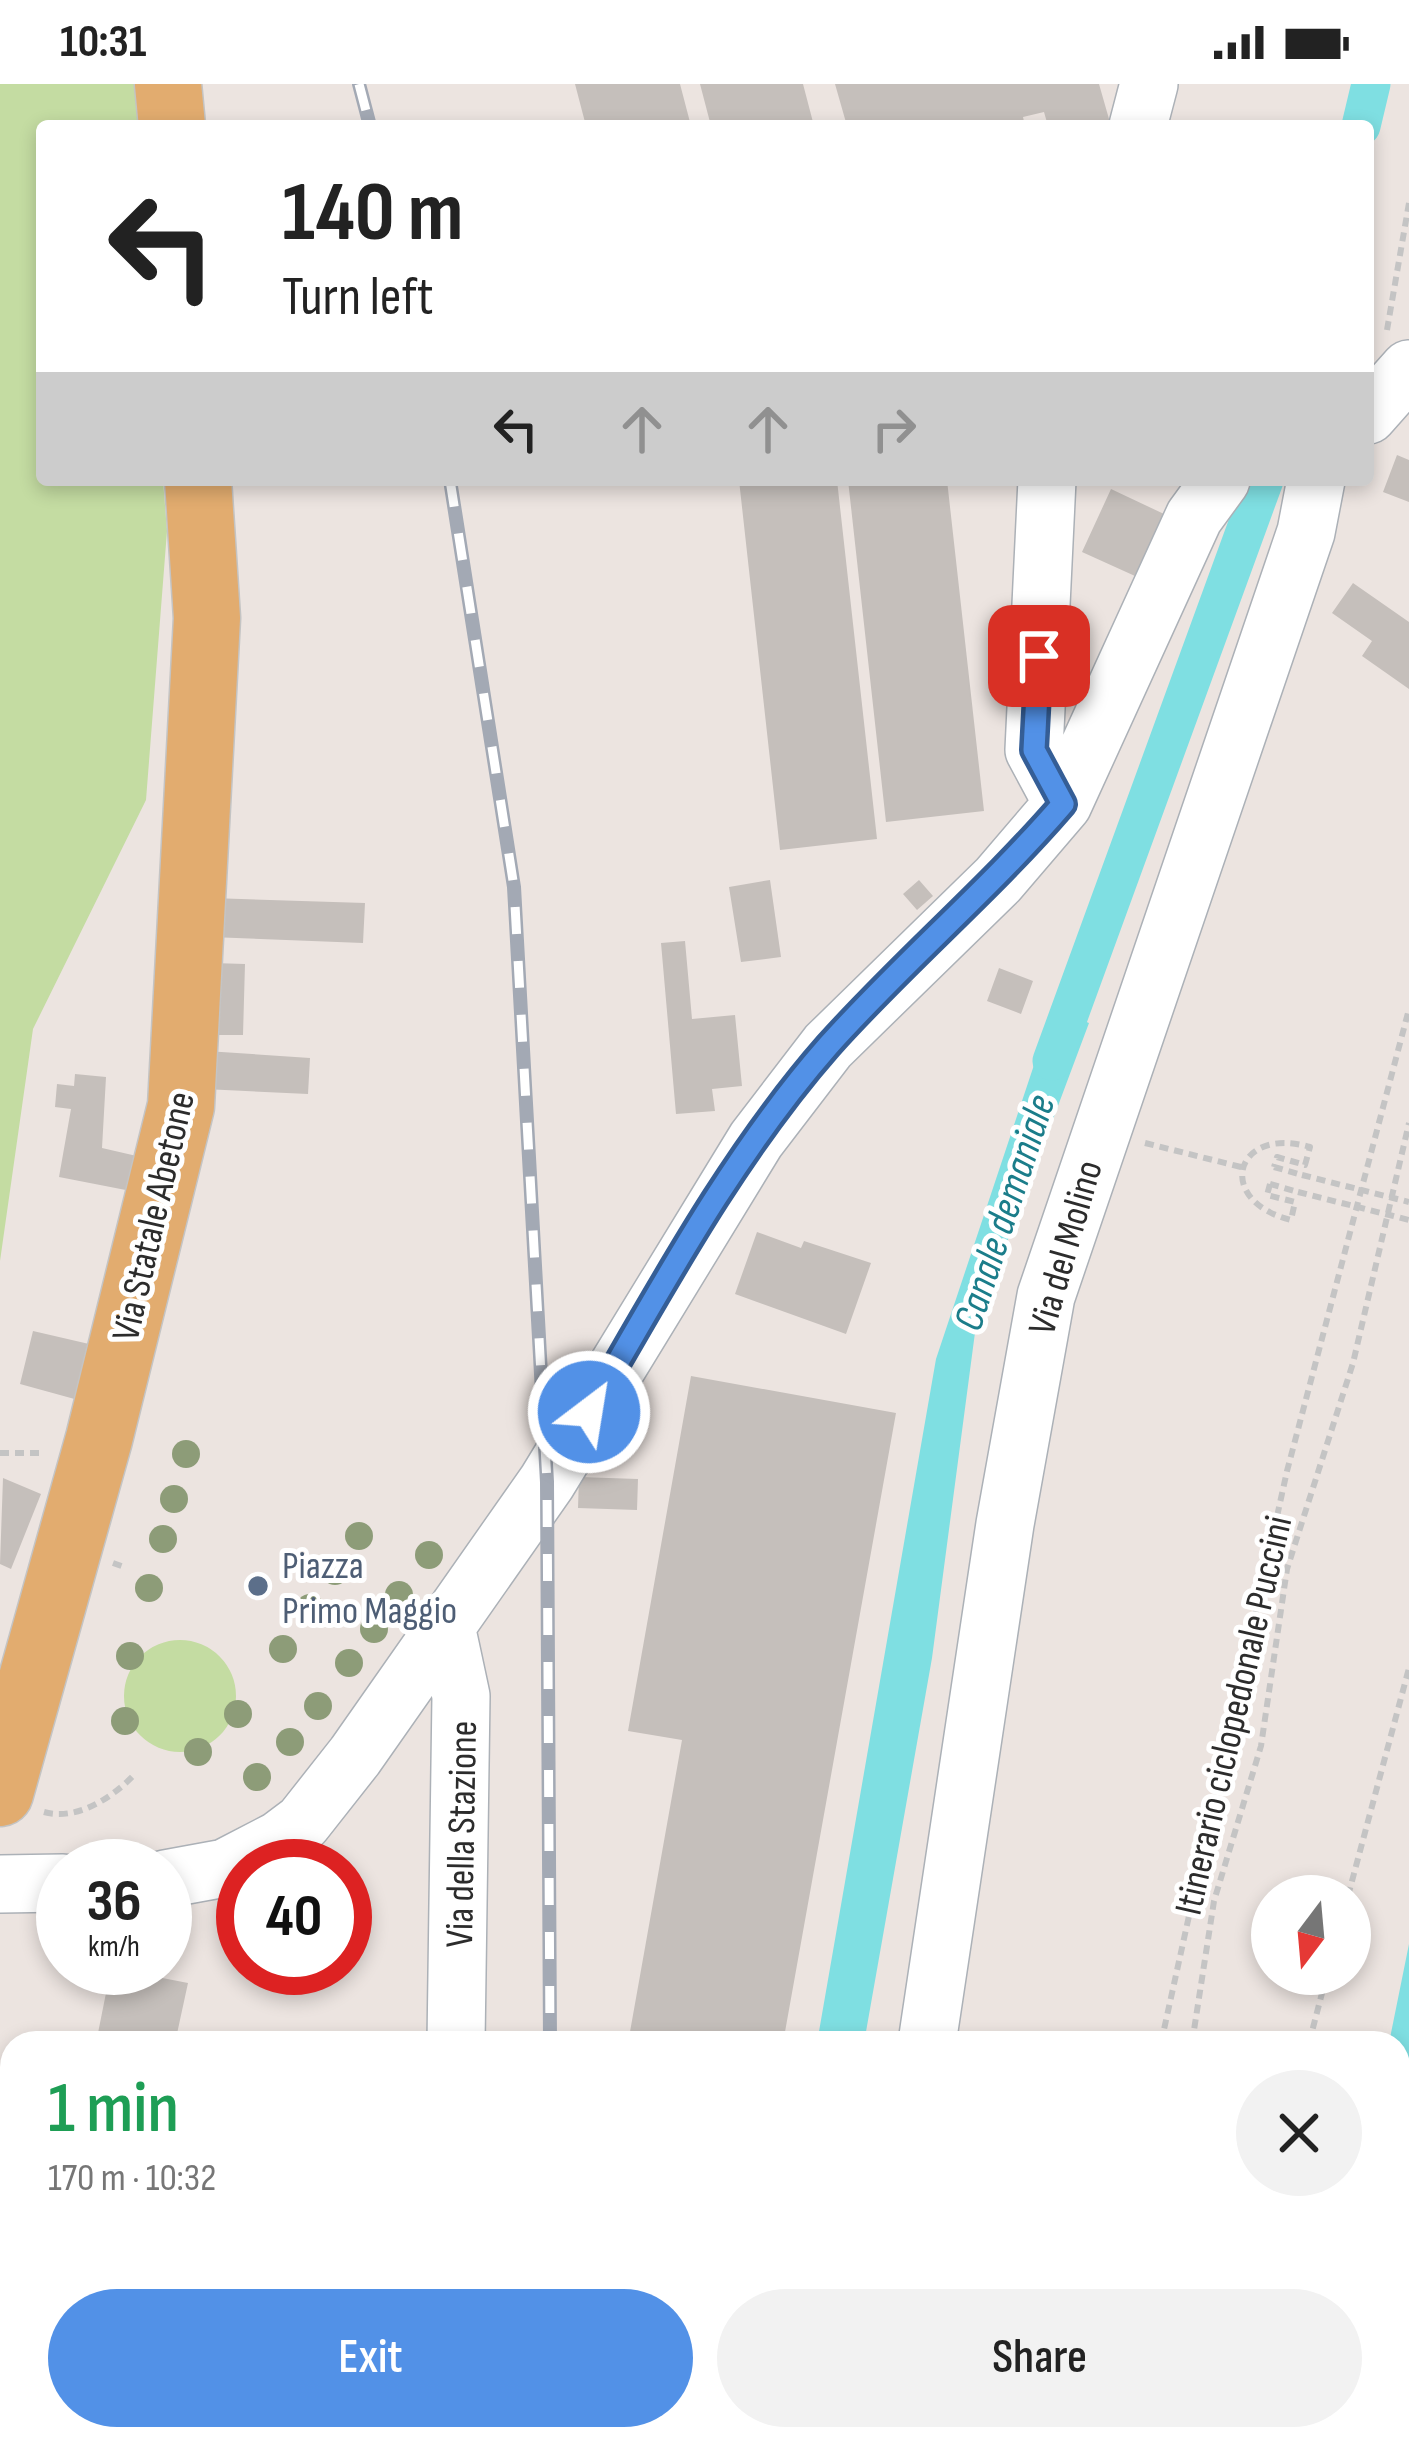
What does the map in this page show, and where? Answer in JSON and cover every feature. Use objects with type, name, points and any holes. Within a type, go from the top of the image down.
[{"type":"main road","points":[[168,84],[171,120]]},
{"type":"main road","name":"Via Statale Abetone","points":[[0,1793],[99,1439],[182,1106],[207,618],[198,486]]},
{"type":"street","points":[[1140,120],[1149,84]]},
{"type":"street","points":[[1047,486],[1034,750],[1063,804]]},
{"type":"street","points":[[192,1874],[225,1868],[303,1822],[547,1482],[756,1140],[828,1046],[998,880],[1063,804],[1194,517],[1217,486]]},
{"type":"street","name":"Via del Molino","points":[[929,2031],[1046,1296],[1098,1131],[1298,555],[1315,486]]},
{"type":"street","name":"Via della Stazione","points":[[446,1626],[461,1696],[456,2031]]},
{"type":"street","points":[[0,1884],[36,1883]]},
{"type":"path","points":[[1394,386],[1386,350],[1387,312],[1409,203]]},
{"type":"path","points":[[1164,2031],[1287,1471],[1409,1010]]},
{"type":"path","name":"Itinerario ciclopedonale Puccini","points":[[1194,2031],[1214,1901],[1261,1746],[1287,1569],[1353,1363],[1409,1123]]},
{"type":"path","points":[[1098,1131],[1241,1167]]},
{"type":"path","points":[[1409,1202],[1274,1167],[1277,1157],[1305,1165],[1310,1147],[1296,1142],[1270,1142],[1251,1153],[1241,1167],[1242,1185],[1253,1204],[1276,1216],[1291,1220],[1295,1202],[1267,1195],[1270,1184],[1409,1220]]},
{"type":"path","points":[[1354,1875],[1409,1668]]},
{"type":"path","points":[[90,1804],[112,1798],[135,1774]]},
{"type":"path","points":[[1312,2031],[1322,1995]]},
{"type":"green space","points":[[0,84],[137,84],[139,120],[36,120],[36,486],[163,486],[167,531],[146,800],[33,1029],[0,1261]]},
{"type":"green space","points":[[180,1640],[201,1644],[220,1656],[232,1675],[236,1696],[232,1717],[220,1736],[201,1748],[180,1752],[159,1748],[140,1736],[128,1717],[124,1696],[128,1675],[140,1656],[159,1644]]},
{"type":"water","points":[[1053,1008],[1089,1023],[976,1325],[932,1658],[866,2031],[819,2031],[936,1359]]},
{"type":"water","points":[[1409,1944],[1409,2031],[1391,2031]]},
{"type":"building","points":[[575,84],[680,84],[689,120],[584,120]]},
{"type":"building","points":[[700,84],[803,84],[812,120],[709,120]]},
{"type":"building","points":[[835,84],[1099,84],[1109,120],[1046,120],[1044,112],[1024,120],[845,120]]},
{"type":"building","points":[[1397,455],[1409,460],[1409,502],[1383,492]]},
{"type":"building","points":[[740,486],[838,486],[877,839],[780,850]]},
{"type":"building","points":[[849,486],[948,486],[984,811],[886,822]]},
{"type":"building","points":[[1111,489],[1164,514],[1135,576],[1082,552]]},
{"type":"building","points":[[1353,583],[1409,622],[1409,689],[1362,656],[1372,641],[1332,613]]},
{"type":"building","points":[[770,880],[781,957],[741,962],[729,887]]},
{"type":"building","points":[[919,880],[933,896],[917,910],[903,894]]},
{"type":"building","points":[[211,898],[365,903],[363,943],[210,937]]},
{"type":"building","points":[[685,941],[692,1019],[735,1015],[742,1086],[712,1089],[715,1111],[676,1114],[661,943]]},
{"type":"building","points":[[213,963],[245,964],[243,1035],[211,1035]]},
{"type":"building","points":[[999,968],[1033,981],[1021,1014],[987,1001]]},
{"type":"building","points":[[206,1051],[310,1058],[308,1094],[204,1089]]},
{"type":"building","points":[[75,1074],[106,1077],[102,1148],[141,1157],[136,1192],[59,1177],[71,1109],[55,1107],[57,1084],[74,1086]]},
{"type":"building","points":[[757,1232],[801,1248],[804,1241],[871,1263],[846,1334],[735,1294]]},
{"type":"building","points":[[33,1331],[102,1347],[89,1403],[20,1384]]},
{"type":"building","points":[[691,1376],[896,1413],[785,2031],[630,2031],[682,1740],[628,1731]]},
{"type":"building","points":[[579,1477],[638,1479],[637,1510],[578,1508]]},
{"type":"building","points":[[3,1478],[41,1494],[11,1569],[0,1564]]},
{"type":"building","points":[[106,1995],[185,1995],[178,2031],[98,2031]]},
{"type":"waterway","name":"Canale demaniale","points":[[1362,120],[1371,84]]},
{"type":"waterway","name":"Canale demaniale","points":[[1052,1061],[1262,486]]},
{"type":"railway","points":[[359,84],[368,120]]},
{"type":"railway","points":[[451,486],[514,887],[547,1482],[550,2031]]},
{"type":"place","name":"Piazza Primo Maggio","points":[[258,1586]]},
{"type":"route","points":[[589,1412],[756,1140],[828,1046],[998,880],[1063,804],[1034,750],[1039,656]]}]
